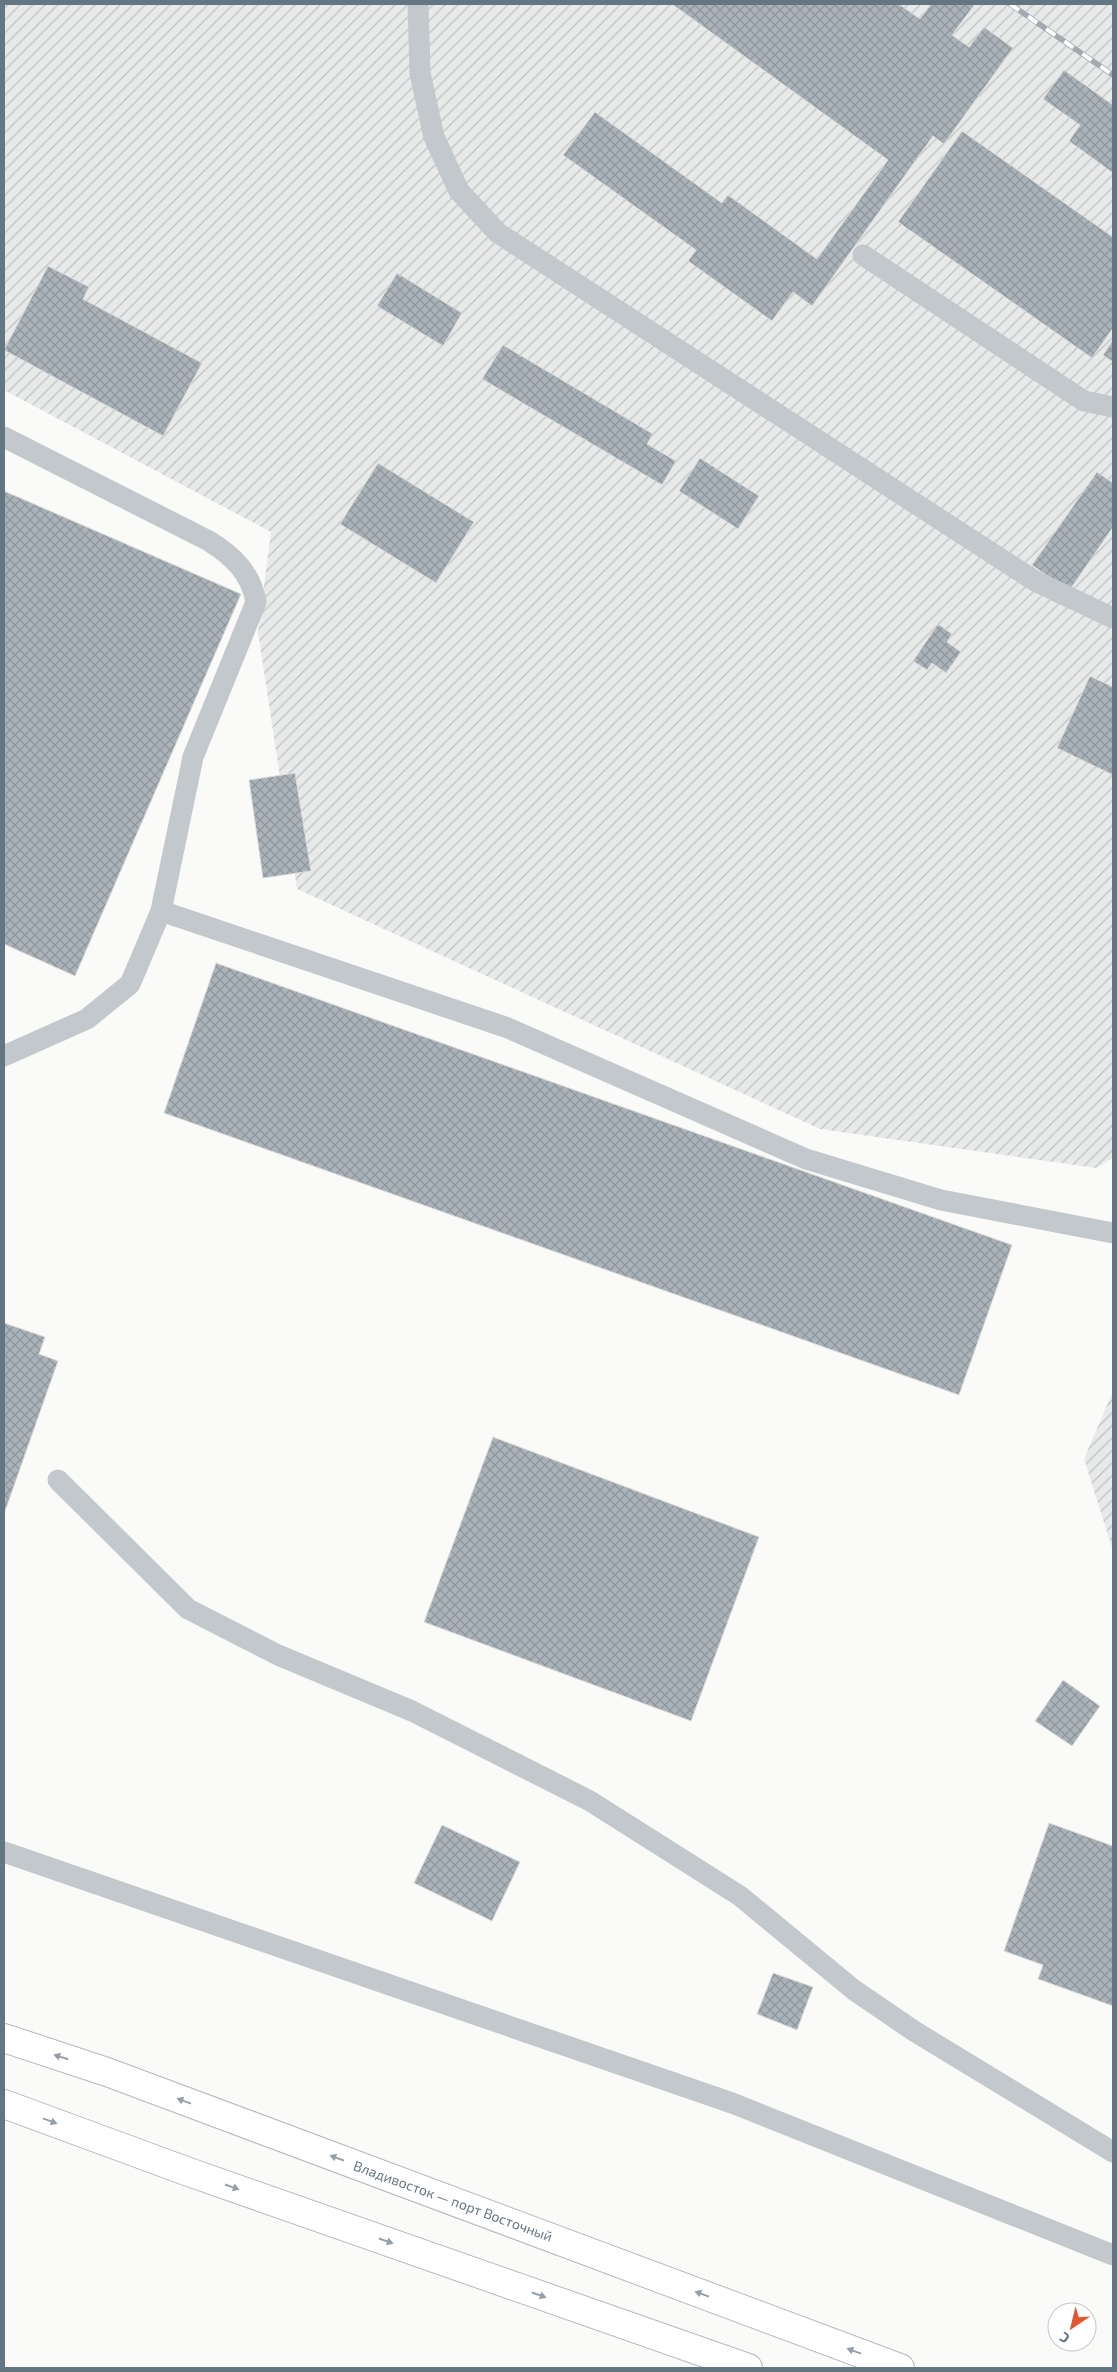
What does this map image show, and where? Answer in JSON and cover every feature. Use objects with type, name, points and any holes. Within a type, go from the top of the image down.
[{"type":"highway","name":"Владивосток — порт Восточный","points":[[4,2038],[107,2072],[900,2368]]},
{"type":"highway","points":[[4,2104],[186,2171],[748,2368]]},
{"type":"highway","points":[[638,2330],[694,2368]]},
{"type":"lane","points":[[418,4],[420,73],[434,137],[459,191],[498,233],[1035,581],[1113,618]]},
{"type":"lane","points":[[863,255],[1084,401],[1113,407]]},
{"type":"lane","points":[[4,436],[231,554],[254,588],[256,602],[193,757],[161,911],[130,984],[87,1020],[4,1056]]},
{"type":"lane","points":[[161,911],[508,1028],[806,1160],[941,1200],[1113,1233]]},
{"type":"lane","points":[[58,1480],[188,1609],[278,1655],[412,1711],[590,1801],[740,1896],[854,1990],[914,2031],[1112,2148]]},
{"type":"lane","points":[[4,1852],[732,2103],[1113,2256]]},
{"type":"shaded area","points":[[4,4],[1113,4],[1113,1158],[1096,1168],[820,1129],[297,889],[258,632],[271,532],[4,390]]},
{"type":"shaded area","points":[[1113,1391],[1113,1551],[1084,1459]]},
{"type":"building","points":[[672,4],[899,4],[920,19],[931,4],[975,4],[952,35],[969,47],[984,27],[1013,48],[944,144],[933,136],[812,306],[793,292],[772,321],[688,261],[696,250],[563,155],[595,112],[722,203],[728,195],[817,259],[888,160]]},
{"type":"building","points":[[1064,70],[1113,105],[1113,173],[1069,141],[1080,125],[1043,99]]},
{"type":"building","points":[[962,131],[1113,237],[1113,328],[1092,358],[898,222]]},
{"type":"building","points":[[48,266],[89,287],[83,299],[202,363],[163,436],[4,350]]},
{"type":"building","points":[[397,273],[462,313],[443,346],[377,306]]},
{"type":"building","points":[[1113,340],[1113,362],[1103,355]]},
{"type":"building","points":[[503,345],[653,434],[647,444],[676,461],[662,485],[482,379]]},
{"type":"building","points":[[700,458],[759,496],[738,529],[679,491]]},
{"type":"building","points":[[378,463],[474,522],[436,583],[340,524]]},
{"type":"building","points":[[1097,472],[1113,483],[1113,527],[1069,591],[1032,565]]},
{"type":"building","points":[[4,491],[241,594],[75,976],[4,944]]},
{"type":"building","points":[[938,624],[952,634],[947,642],[961,652],[946,673],[932,663],[927,670],[913,661]]},
{"type":"building","points":[[1090,676],[1113,687],[1113,775],[1057,748]]},
{"type":"building","points":[[295,773],[311,871],[263,878],[249,780]]},
{"type":"building","points":[[216,963],[1012,1245],[959,1395],[164,1113]]},
{"type":"building","points":[[4,1323],[45,1337],[39,1354],[58,1361],[4,1514]]},
{"type":"building","points":[[493,1437],[759,1537],[691,1721],[424,1622]]},
{"type":"building","points":[[1063,1680],[1100,1706],[1072,1746],[1035,1721]]},
{"type":"building","points":[[1049,1823],[1113,1846],[1113,2006],[1038,1979],[1043,1965],[1004,1951]]},
{"type":"building","points":[[442,1825],[520,1862],[492,1921],[414,1883]]},
{"type":"building","points":[[773,1973],[813,1987],[797,2030],[757,2014]]},
{"type":"railway","points":[[1010,4],[1113,75]]}]
